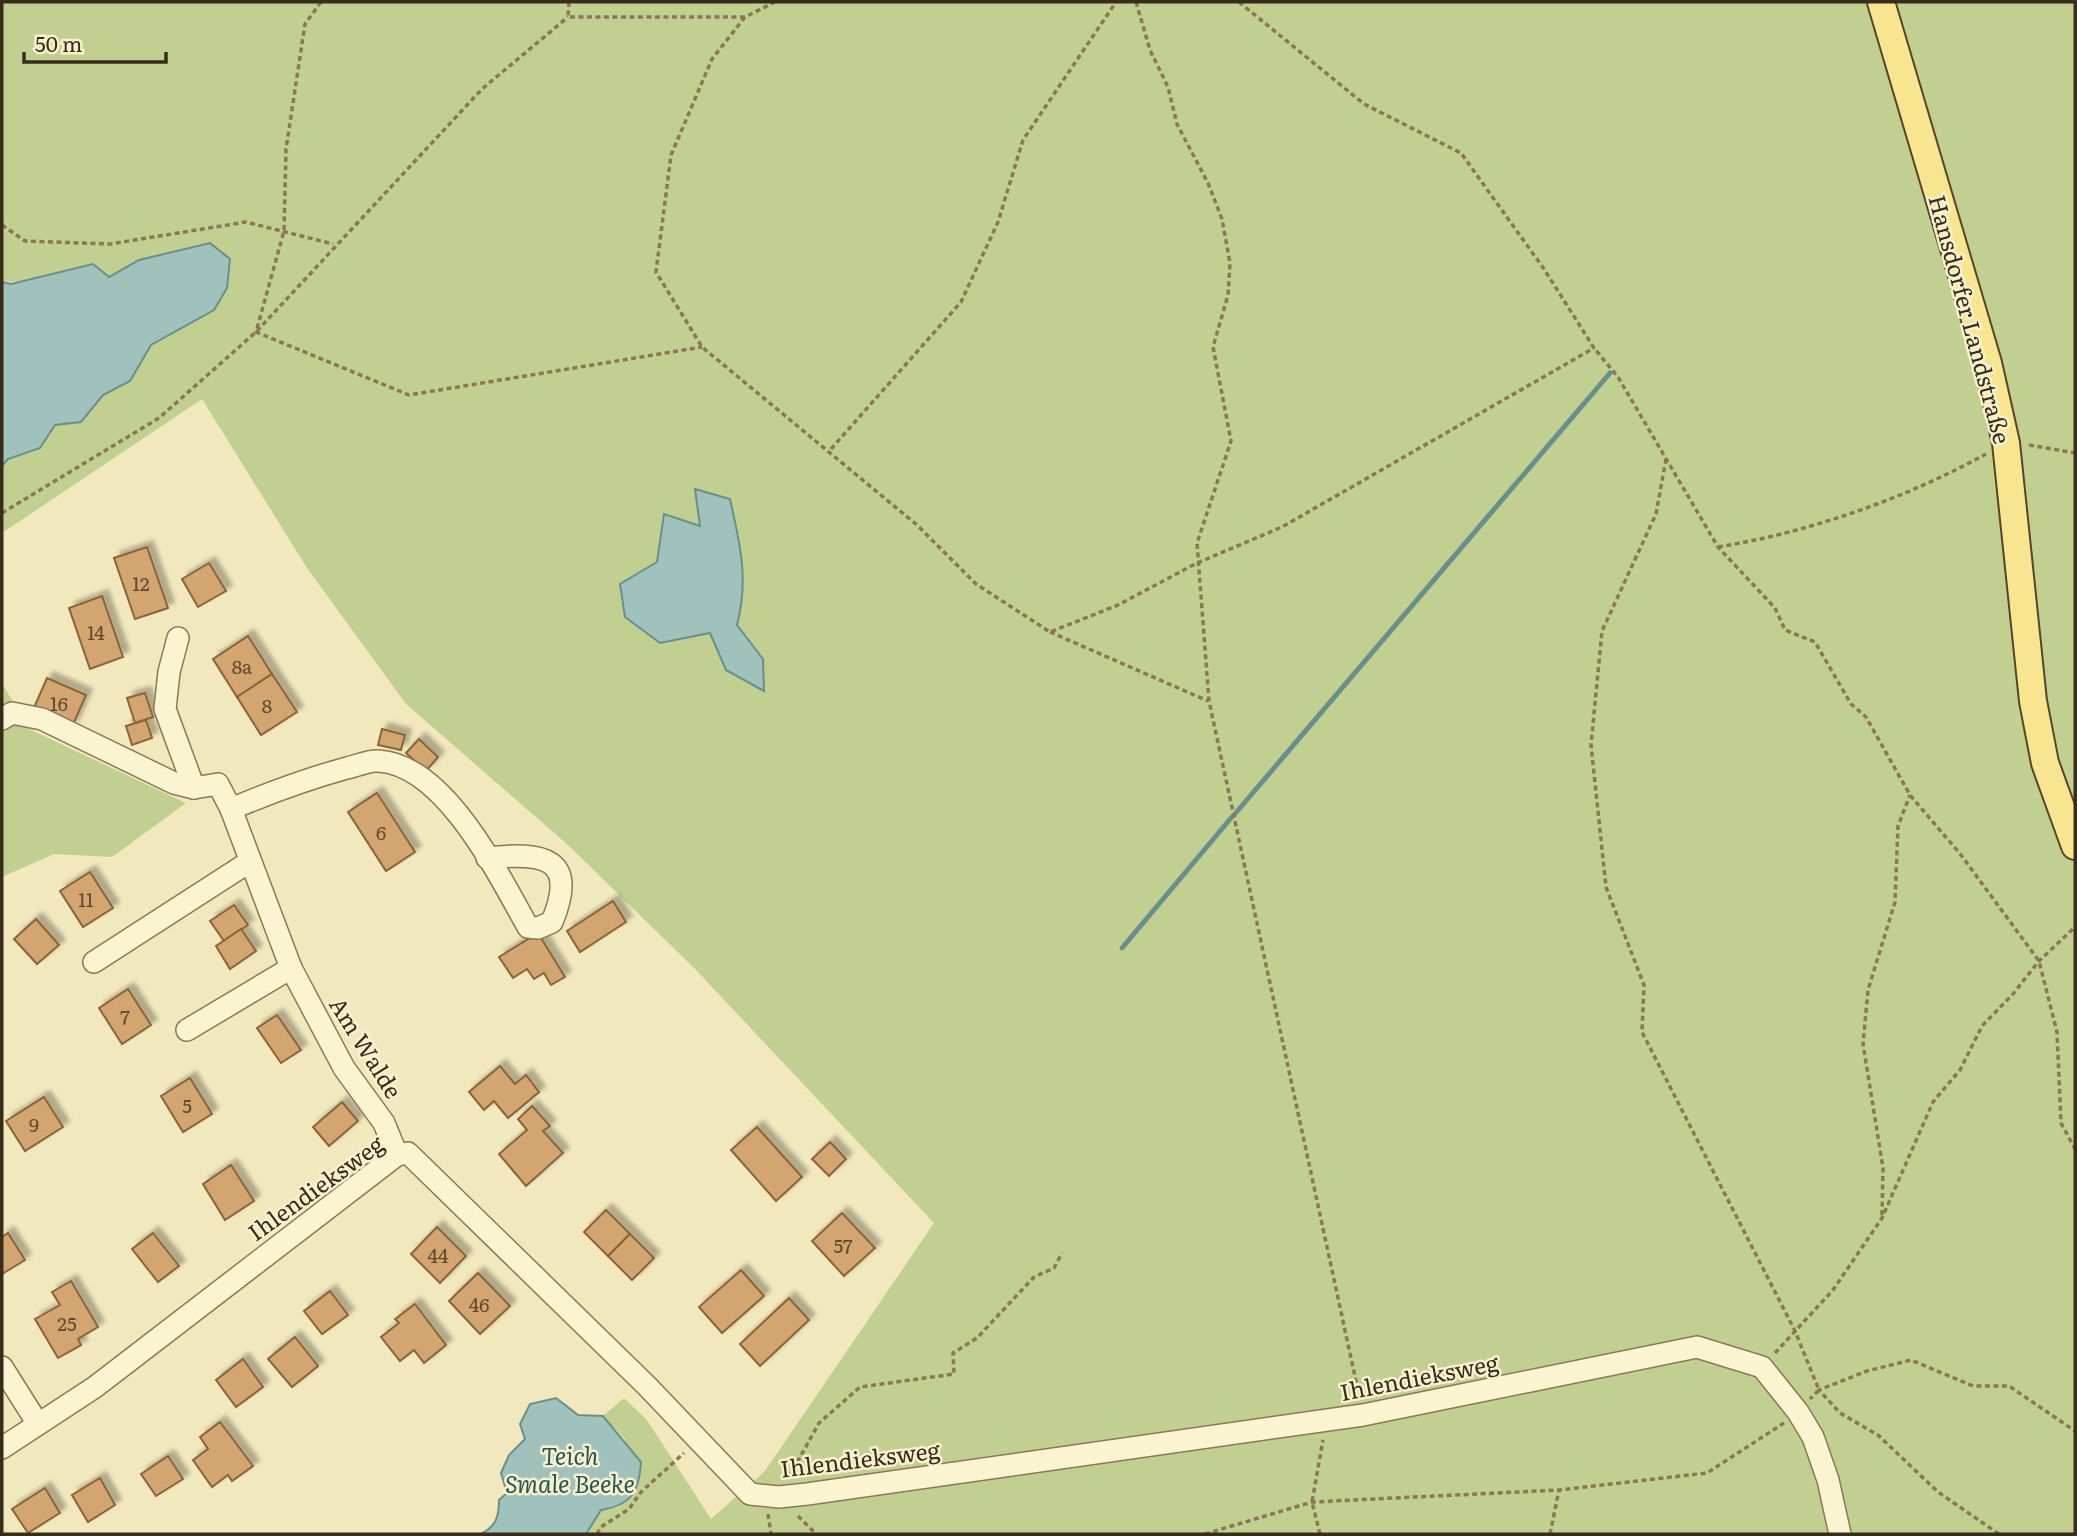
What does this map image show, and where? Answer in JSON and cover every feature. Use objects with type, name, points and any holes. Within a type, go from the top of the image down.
[{"type":"main road","name":"Hansdorfer Landstraße","points":[[1881,2],[1988,363],[2006,443],[2033,701],[2045,763],[2075,846]]},
{"type":"street","points":[[178,638],[169,672],[165,709],[194,788]]},
{"type":"street","name":"Am Walde","points":[[2,719],[12,713],[42,719],[174,783],[194,788],[218,785],[231,809],[291,968],[344,1068],[384,1124],[397,1154]]},
{"type":"street","points":[[231,809],[293,783],[377,760],[404,766],[430,786],[452,808],[487,858]]},
{"type":"street","points":[[94,962],[249,862]]},
{"type":"street","points":[[187,1030],[291,968]]},
{"type":"street","name":"Ihlendieksweg","points":[[2,1448],[95,1387],[397,1154],[408,1153],[647,1386],[697,1442],[750,1494],[779,1497],[807,1494],[1363,1415],[1697,1347],[1762,1367]]},
{"type":"street","points":[[2,1367],[38,1424]]},
{"type":"street","points":[[1762,1367],[1798,1412],[1813,1437],[1840,1534]]},
{"type":"path","points":[[256,332],[284,231],[286,149],[305,24],[321,2]]},
{"type":"path","points":[[568,17],[569,2]]},
{"type":"path","points":[[775,2],[745,17],[712,59],[671,155],[656,272],[702,347],[830,450],[917,525],[976,584],[1050,632],[1209,701]]},
{"type":"path","points":[[830,450],[961,302],[998,222],[1023,140],[1116,2]]},
{"type":"path","points":[[1136,2],[1150,50],[1168,87],[1177,124],[1208,183],[1222,219],[1230,263],[1228,295],[1213,347],[1231,441],[1198,543],[1197,563],[1209,701],[1363,1415]]},
{"type":"path","points":[[1239,2],[1364,104],[1461,153],[1544,269],[1594,348],[1618,377],[1718,547],[1775,608],[1786,630],[1815,642],[1851,704],[1866,717],[1910,795],[1961,855],[2039,961],[2057,1032],[2061,1123],[2075,1149]]},
{"type":"path","points":[[2,513],[159,418],[256,332],[334,244],[405,173],[482,89],[568,17],[745,17]]},
{"type":"path","points":[[2,225],[25,241],[110,244],[246,222],[334,244]]},
{"type":"path","points":[[256,332],[409,395],[702,347]]},
{"type":"path","points":[[1050,632],[1118,604],[1197,563],[1282,527],[1594,348]]},
{"type":"path","points":[[1718,547],[1770,539],[1894,497],[1958,469],[2006,443],[2075,453]]},
{"type":"path","points":[[1666,458],[1656,514],[1602,631],[1591,745],[1606,887],[1644,985],[1642,1032],[1795,1331],[1819,1390],[1840,1413],[1878,1435],[1938,1492],[1999,1534]]},
{"type":"path","points":[[1882,1218],[1883,1168],[1863,1044],[1868,990],[1895,902],[1898,826],[1910,795]]},
{"type":"path","points":[[1762,1367],[1833,1290],[1882,1218],[1933,1102],[1960,1070],[1982,1026],[2039,961],[2075,927]]},
{"type":"path","points":[[807,1494],[787,1479],[819,1423],[860,1387],[954,1374],[953,1353],[977,1338],[1034,1277],[1054,1268],[1062,1253]]},
{"type":"path","points":[[1205,1534],[1312,1502],[1559,1490],[1707,1474],[1768,1436],[1798,1412],[1819,1390],[1867,1371],[1911,1360],[1973,1386],[2009,1386],[2075,1431]]},
{"type":"path","points":[[1320,1534],[1312,1502],[1324,1433]]},
{"type":"path","points":[[597,1534],[601,1527],[629,1509],[641,1492],[697,1442]]},
{"type":"path","points":[[1549,1534],[1559,1490]]},
{"type":"green space","points":[[2,2],[2075,2],[2075,1534],[586,1534],[601,1510],[619,1507],[625,1439],[603,1416],[624,1398],[647,1420],[711,1519],[765,1471],[934,1223],[695,969],[567,844],[406,704],[307,568],[202,399],[2,533],[2,466],[8,459],[39,448],[55,425],[81,422],[103,395],[130,381],[151,345],[213,310],[139,260],[109,277],[2,282]],"holes":[[[730,499],[743,577],[737,625],[763,658],[726,670],[710,633],[660,643],[620,584],[657,562]]]},
{"type":"green space","points":[[2,683],[29,729],[186,803],[112,857],[54,854],[2,877]]},
{"type":"water","points":[[210,243],[230,259],[227,288],[214,310],[151,345],[130,381],[103,395],[81,422],[55,425],[40,448],[8,459],[2,466],[2,282],[11,284],[93,264],[109,277],[139,260]]},
{"type":"water","points":[[695,489],[730,499],[743,577],[737,625],[763,659],[764,691],[726,670],[710,633],[660,643],[625,617],[620,584],[657,562],[664,514],[700,526]]},
{"type":"water","name":"Teich Smale Beeke","points":[[556,1398],[578,1415],[603,1416],[641,1462],[636,1489],[627,1500],[601,1510],[586,1534],[481,1534],[493,1524],[499,1500],[507,1493],[501,1473],[509,1455],[525,1439],[520,1424],[530,1404]]},
{"type":"building","points":[[147,547],[168,608],[135,619],[114,558]]},
{"type":"building","points":[[209,563],[226,591],[198,607],[182,579]]},
{"type":"building","points":[[102,596],[123,657],[90,669],[69,608]]},
{"type":"building","points":[[248,636],[272,674],[237,697],[213,659]]},
{"type":"building","points":[[272,674],[297,712],[261,735],[237,697]]},
{"type":"building","points":[[47,678],[86,695],[72,727],[33,710]]},
{"type":"building","points":[[145,693],[153,717],[135,723],[127,698]]},
{"type":"building","points":[[146,720],[152,738],[132,745],[126,726]]},
{"type":"building","points":[[382,729],[405,735],[401,750],[378,745]]},
{"type":"building","points":[[419,739],[438,757],[426,771],[406,753]]},
{"type":"building","points":[[377,793],[415,852],[386,871],[348,812]]},
{"type":"building","points":[[90,872],[113,908],[83,927],[60,891]]},
{"type":"building","points":[[613,901],[626,922],[580,952],[567,931]]},
{"type":"building","points":[[234,905],[248,925],[224,941],[210,921]]},
{"type":"building","points":[[36,919],[59,945],[37,964],[14,939]]},
{"type":"building","points":[[241,929],[256,951],[230,969],[216,946]]},
{"type":"building","points":[[538,933],[565,977],[551,985],[544,973],[534,979],[527,969],[513,978],[499,957]]},
{"type":"building","points":[[128,989],[151,1025],[122,1044],[99,1008]]},
{"type":"building","points":[[277,1015],[301,1050],[281,1063],[257,1028]]},
{"type":"building","points":[[500,1066],[515,1084],[526,1075],[539,1092],[508,1118],[494,1101],[484,1110],[469,1092]]},
{"type":"building","points":[[190,1078],[212,1114],[183,1132],[161,1096]]},
{"type":"building","points":[[44,1097],[63,1127],[25,1151],[6,1121]]},
{"type":"building","points":[[342,1102],[358,1121],[329,1146],[313,1127]]},
{"type":"building","points":[[532,1106],[550,1126],[543,1131],[563,1153],[526,1186],[499,1154],[527,1130],[518,1119]]},
{"type":"building","points":[[757,1127],[802,1177],[776,1201],[731,1150]]},
{"type":"building","points":[[830,1142],[846,1159],[829,1176],[812,1159]]},
{"type":"building","points":[[231,1165],[254,1201],[225,1220],[203,1184]]},
{"type":"building","points":[[606,1210],[630,1234],[608,1256],[584,1232]]},
{"type":"building","points":[[842,1213],[875,1248],[844,1276],[812,1241]]},
{"type":"building","points":[[437,1227],[466,1256],[440,1283],[411,1254]]},
{"type":"building","points":[[8,1233],[25,1260],[2,1274],[2,1237]]},
{"type":"building","points":[[153,1233],[179,1266],[158,1282],[132,1249]]},
{"type":"building","points":[[630,1234],[654,1258],[632,1280],[608,1256]]},
{"type":"building","points":[[741,1270],[764,1296],[722,1333],[699,1307]]},
{"type":"building","points":[[478,1273],[510,1306],[480,1334],[449,1301]]},
{"type":"building","points":[[71,1281],[98,1327],[78,1339],[81,1345],[58,1358],[35,1319],[60,1305],[52,1292]]},
{"type":"building","points":[[330,1291],[348,1315],[322,1334],[304,1311]]},
{"type":"building","points":[[789,1298],[809,1320],[760,1366],[740,1344]]},
{"type":"building","points":[[415,1304],[446,1345],[424,1363],[414,1350],[400,1361],[381,1337],[399,1323],[395,1319]]},
{"type":"building","points":[[295,1337],[318,1366],[292,1387],[268,1359]]},
{"type":"building","points":[[243,1359],[263,1387],[236,1407],[216,1380]]},
{"type":"building","points":[[220,1422],[253,1466],[232,1481],[228,1475],[212,1487],[193,1460],[208,1449],[200,1437]]},
{"type":"building","points":[[168,1456],[183,1479],[156,1496],[141,1474]]},
{"type":"building","points":[[100,1478],[115,1505],[88,1522],[72,1495]]},
{"type":"building","points":[[45,1488],[60,1513],[28,1533],[12,1509]]},
{"type":"waterway","points":[[1234,815],[1610,373]]},
{"type":"waterway","points":[[1122,948],[1231,818]]}]
